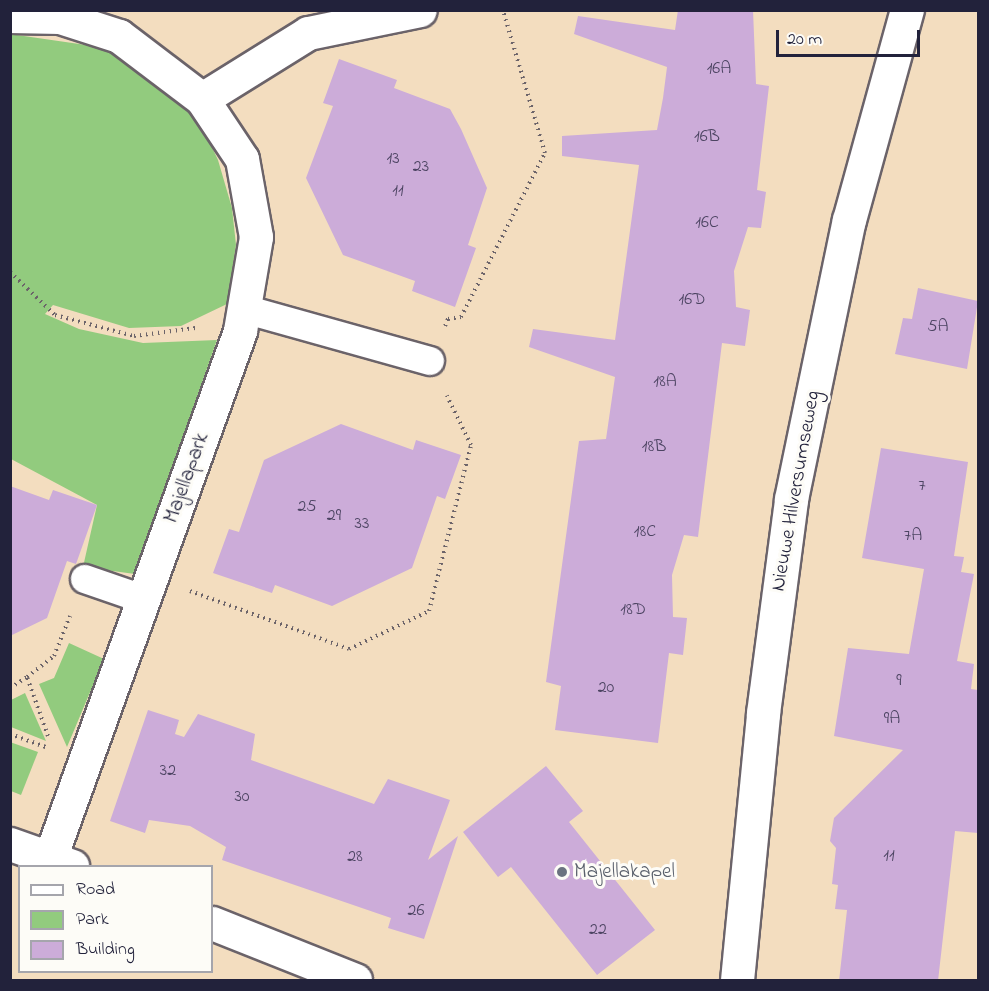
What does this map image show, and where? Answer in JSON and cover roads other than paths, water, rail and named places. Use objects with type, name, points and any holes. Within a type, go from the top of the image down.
[{"type":"street","points":[[202,99],[308,33],[420,10]]},
{"type":"street","name":"Nieuwe Hilversumseweg","points":[[737,981],[763,713],[791,499],[849,219],[907,10]]},
{"type":"street","name":"Majellapark","points":[[10,16],[60,17],[119,36],[202,99],[242,159],[256,237],[240,331],[147,588],[61,862]]},
{"type":"street","points":[[10,844],[61,862]]},
{"type":"street","points":[[213,923],[355,981]]},
{"type":"lane","points":[[244,309],[430,361]]},
{"type":"lane","points":[[85,579],[147,588]]},
{"type":"place","name":"Majellakapel","points":[[562,872]]}]
